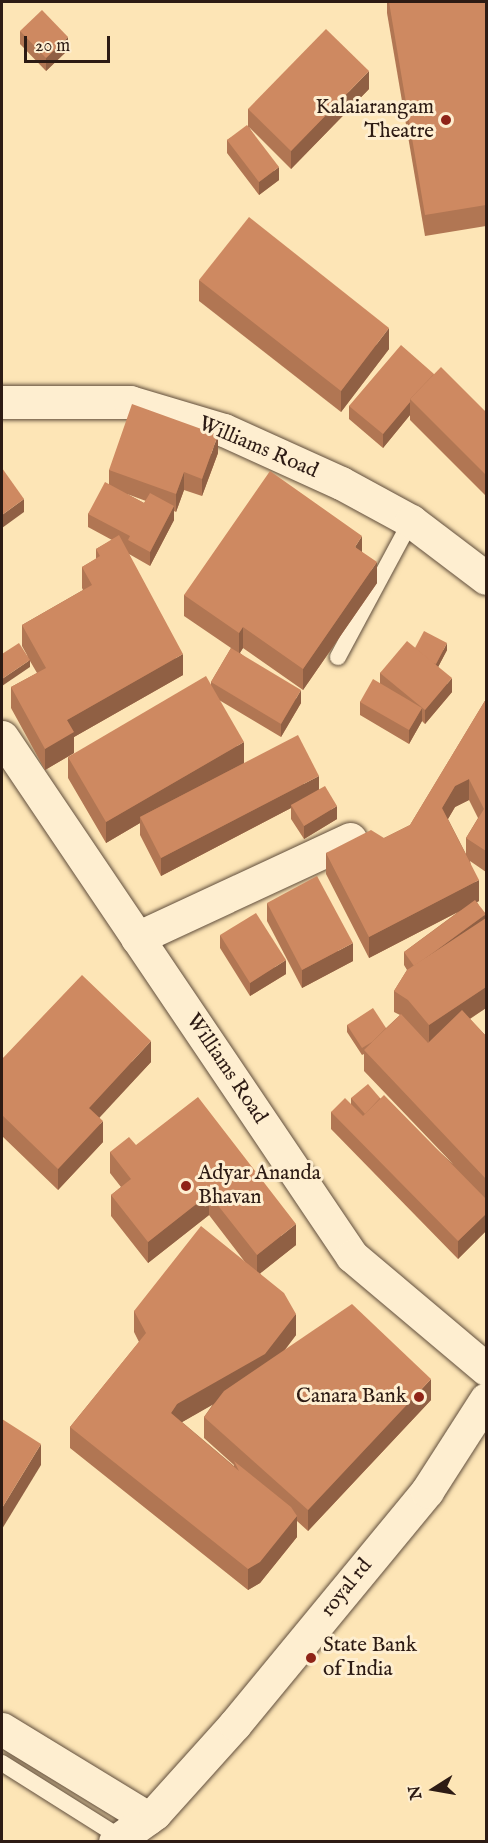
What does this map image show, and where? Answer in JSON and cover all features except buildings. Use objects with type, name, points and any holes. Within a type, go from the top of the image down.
[{"type":"street","name":"Williams Road","points":[[2,402],[130,402],[224,430],[341,483],[411,521],[486,578]]},
{"type":"street","name":"Williams Road","points":[[2,737],[351,1256],[486,1368]]},
{"type":"street","points":[[137,938],[350,839]]},
{"type":"street","name":"royal rd","points":[[118,1840],[148,1818],[235,1724],[427,1491],[486,1399]]},
{"type":"street","points":[[2,1729],[148,1818]]},
{"type":"lane","points":[[338,657],[411,521]]},
{"type":"lane","points":[[2,1763],[118,1840]]},
{"type":"place","name":"Kalaiarangam Theatre","points":[[446,120]]},
{"type":"place","name":"Adyar Ananda Bhavan","points":[[186,1186]]},
{"type":"place","name":"Canara Bank","points":[[419,1397]]},
{"type":"place","name":"State Bank of India","points":[[311,1658]]}]
